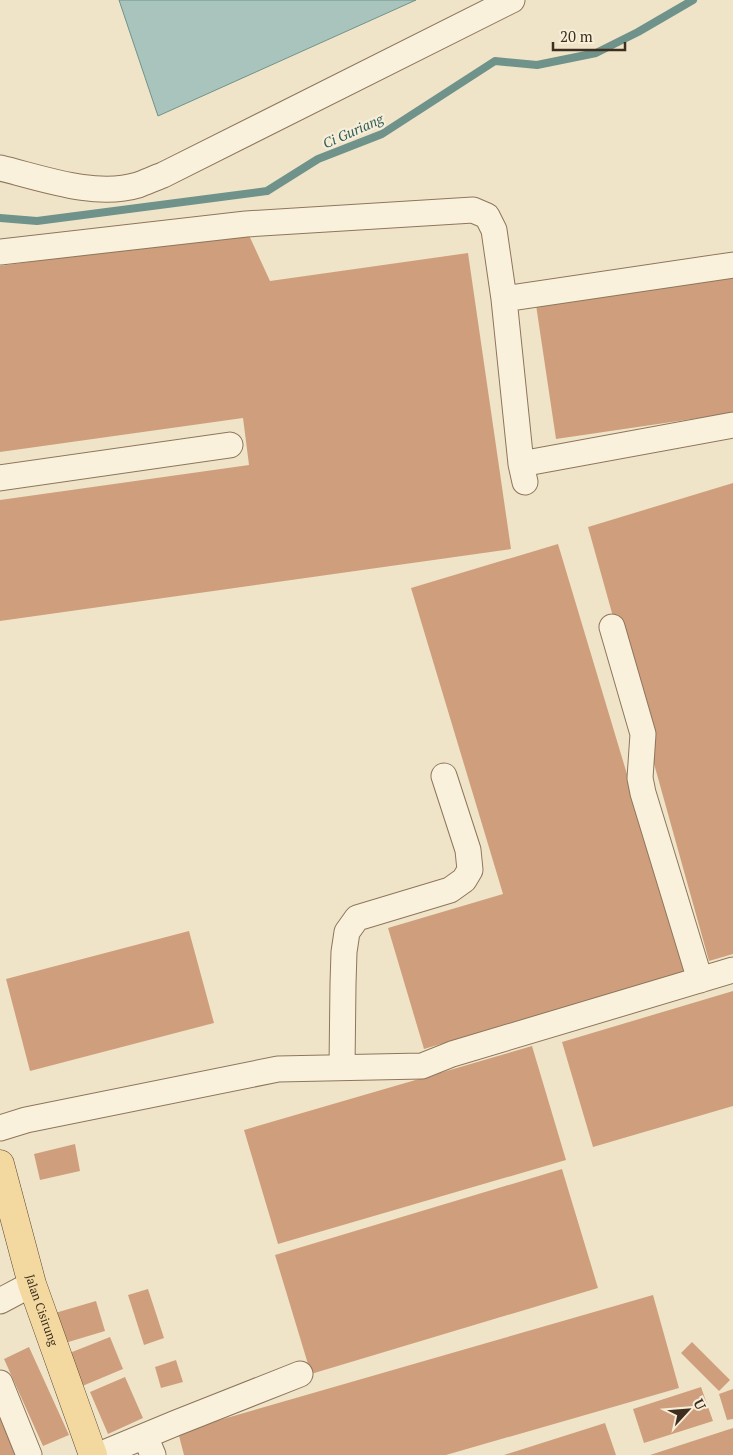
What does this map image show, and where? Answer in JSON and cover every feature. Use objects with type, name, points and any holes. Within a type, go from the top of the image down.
[{"type":"main road","name":"Jalan Cisirung","points":[[0,1164],[8,1225],[32,1284],[93,1455]]},
{"type":"street","points":[[0,168],[88,189],[136,186],[163,175],[512,0]]},
{"type":"street","points":[[0,252],[246,224],[473,210],[487,216],[494,230],[504,299],[523,473],[733,425]]},
{"type":"street","points":[[504,299],[733,265]]},
{"type":"street","points":[[0,478],[230,445]]},
{"type":"street","points":[[612,627],[644,734],[640,778],[643,793],[700,980]]},
{"type":"street","points":[[342,1067],[343,976],[347,932],[357,918],[450,890],[468,876],[470,870],[468,850],[444,776]]},
{"type":"street","points":[[0,1128],[26,1120],[278,1069],[422,1066],[452,1054],[733,970]]},
{"type":"street","points":[[0,1301],[32,1284]]},
{"type":"street","points":[[99,1455],[149,1446],[300,1374]]},
{"type":"street","points":[[0,1384],[29,1455]]},
{"type":"water","points":[[119,0],[416,0],[158,116]]},
{"type":"building","points":[[247,231],[270,281],[468,253],[511,549],[0,621],[0,500],[249,465],[243,418],[0,452],[0,266]]},
{"type":"building","points":[[733,275],[733,413],[556,439],[536,305]]},
{"type":"building","points":[[733,483],[733,954],[709,961],[588,527]]},
{"type":"building","points":[[558,544],[686,971],[424,1049],[388,928],[503,894],[411,588]]},
{"type":"building","points":[[189,931],[214,1023],[30,1071],[6,979]]},
{"type":"building","points":[[733,991],[733,1106],[593,1147],[562,1042]]},
{"type":"building","points":[[532,1046],[566,1160],[278,1244],[244,1130]]},
{"type":"building","points":[[75,1144],[80,1171],[40,1180],[34,1154]]},
{"type":"building","points":[[562,1169],[598,1288],[311,1374],[275,1255]]},
{"type":"building","points":[[148,1289],[164,1338],[144,1345],[128,1295]]},
{"type":"building","points":[[653,1295],[679,1388],[446,1455],[184,1455],[178,1432]]},
{"type":"building","points":[[96,1301],[105,1331],[65,1343],[55,1313]]},
{"type":"building","points":[[110,1337],[123,1369],[80,1387],[67,1354]]},
{"type":"building","points":[[692,1342],[730,1380],[719,1391],[681,1353]]},
{"type":"building","points":[[29,1347],[69,1435],[43,1446],[4,1359]]},
{"type":"building","points":[[176,1360],[183,1382],[161,1388],[155,1367]]},
{"type":"building","points":[[125,1377],[143,1418],[108,1434],[90,1392]]},
{"type":"building","points":[[701,1387],[713,1421],[644,1443],[633,1409]]},
{"type":"building","points":[[733,1389],[733,1419],[727,1420],[719,1394]]},
{"type":"building","points":[[0,1416],[17,1455],[0,1455]]},
{"type":"building","points":[[605,1423],[616,1455],[504,1455]]},
{"type":"building","points":[[733,1428],[733,1455],[650,1455]]},
{"type":"waterway","name":"Ci Guriang","points":[[0,218],[37,221],[267,191],[318,159],[382,134],[495,61],[537,65],[596,53],[638,32],[693,0]]}]
